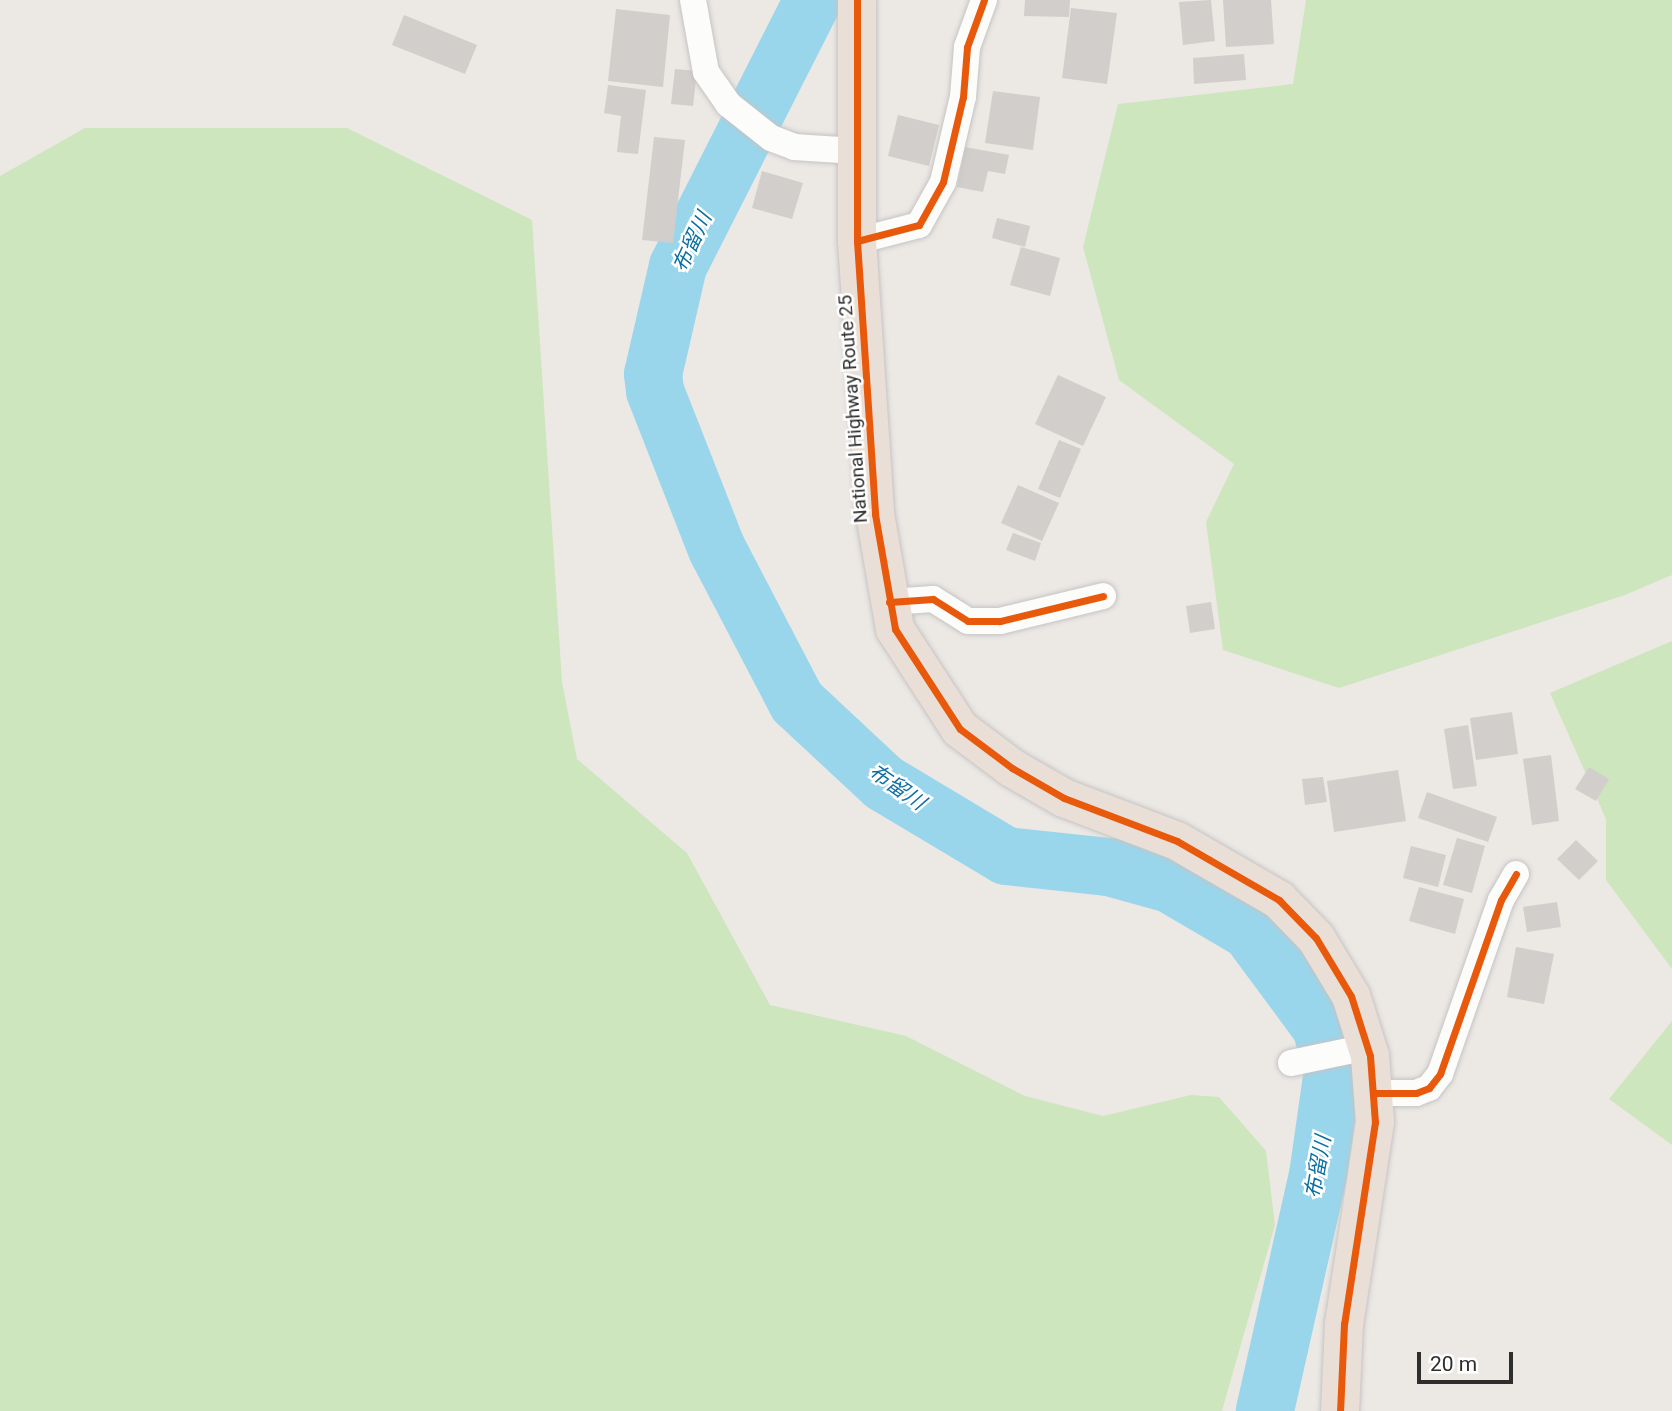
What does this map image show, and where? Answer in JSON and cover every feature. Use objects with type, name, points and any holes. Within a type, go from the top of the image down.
[{"type":"highway","name":"National Highway Route 25","points":[[857,0],[857,241],[875,514],[895,629],[960,730],[1012,768],[1064,798],[1177,841],[1279,900],[1316,937],[1351,996],[1352,1050],[1373,1093],[1375,1122],[1344,1324],[1340,1411]]},
{"type":"street","points":[[693,0],[706,72],[728,104],[771,138],[794,147],[856,151]]},
{"type":"street","points":[[857,241],[919,225],[943,182],[963,97],[967,47],[984,0]]},
{"type":"street","points":[[889,601],[933,599],[968,621],[1000,621],[1103,596]]},
{"type":"street","points":[[1373,1093],[1416,1093],[1429,1088],[1440,1074],[1501,900],[1516,874]]},
{"type":"street","points":[[1291,1063],[1352,1050]]},
{"type":"green space","points":[[1306,0],[1672,0],[1672,575],[1625,595],[1339,688],[1223,650],[1206,522],[1234,464],[1119,380],[1083,247],[1118,104],[1293,84]]},
{"type":"green space","points":[[85,128],[347,128],[532,220],[562,682],[577,759],[687,853],[770,1005],[906,1036],[1025,1096],[1103,1116],[1191,1095],[1219,1097],[1266,1151],[1275,1225],[1222,1411],[0,1411],[0,176]]},
{"type":"green space","points":[[1672,641],[1672,969],[1606,880],[1606,819],[1550,693]]},
{"type":"green space","points":[[1672,1021],[1672,1145],[1609,1099]]},
{"type":"building","points":[[1025,0],[1070,0],[1069,17],[1024,16]]},
{"type":"building","points":[[1211,0],[1215,41],[1183,45],[1179,2]]},
{"type":"building","points":[[1223,0],[1271,0],[1274,44],[1226,47]]},
{"type":"building","points":[[1071,8],[1117,13],[1107,84],[1062,78]]},
{"type":"building","points":[[616,9],[670,15],[663,87],[608,81]]},
{"type":"building","points":[[404,15],[477,45],[465,74],[392,45]]},
{"type":"building","points":[[1244,54],[1246,80],[1194,84],[1193,58]]},
{"type":"building","points":[[675,69],[697,71],[693,106],[671,104]]},
{"type":"building","points":[[608,85],[646,90],[638,154],[617,152],[621,116],[604,113]]},
{"type":"building","points":[[993,91],[1040,97],[1033,150],[985,143]]},
{"type":"building","points":[[898,115],[939,125],[929,166],[888,156]]},
{"type":"building","points":[[654,137],[685,140],[673,243],[642,240]]},
{"type":"building","points":[[965,147],[1009,155],[1005,174],[988,171],[983,192],[957,187]]},
{"type":"building","points":[[762,171],[803,183],[792,219],[752,208]]},
{"type":"building","points":[[997,218],[1030,226],[1025,247],[992,238]]},
{"type":"building","points":[[1021,247],[1060,258],[1050,296],[1010,285]]},
{"type":"building","points":[[1058,375],[1106,397],[1083,446],[1035,424]]},
{"type":"building","points":[[1059,440],[1081,449],[1060,498],[1038,489]]},
{"type":"building","points":[[1018,485],[1059,503],[1042,541],[1001,523]]},
{"type":"building","points":[[1013,533],[1041,543],[1035,561],[1006,550]]},
{"type":"building","points":[[1211,602],[1215,629],[1190,633],[1186,606]]},
{"type":"building","points":[[1512,712],[1518,754],[1476,760],[1470,718]]},
{"type":"building","points":[[1468,725],[1477,786],[1453,789],[1444,729]]},
{"type":"building","points":[[1551,755],[1559,821],[1532,825],[1523,759]]},
{"type":"building","points":[[1589,767],[1609,779],[1596,801],[1575,789]]},
{"type":"building","points":[[1398,770],[1406,821],[1334,832],[1327,781]]},
{"type":"building","points":[[1323,777],[1327,802],[1305,805],[1302,779]]},
{"type":"building","points":[[1427,792],[1497,817],[1488,842],[1418,818]]},
{"type":"building","points":[[1457,838],[1485,846],[1472,893],[1443,885]]},
{"type":"building","points":[[1576,840],[1598,861],[1579,880],[1557,859]]},
{"type":"building","points":[[1411,846],[1446,855],[1438,887],[1403,878]]},
{"type":"building","points":[[1419,887],[1464,899],[1455,934],[1409,921]]},
{"type":"building","points":[[1557,902],[1561,927],[1527,932],[1523,907]]},
{"type":"building","points":[[1516,947],[1554,954],[1544,1004],[1507,997]]},
{"type":"waterway","name":"布留川","points":[[813,0],[678,266],[653,374],[655,391],[717,549],[797,702],[884,783],[1006,856],[1109,867],[1170,884],[1250,931],[1321,1027],[1333,1070],[1318,1175],[1265,1411]]},
{"type":"cycle path","points":[[857,0],[857,241],[875,514],[895,629],[960,729],[1012,768],[1064,798],[1177,841],[1279,900],[1316,938],[1351,996],[1370,1056],[1375,1122],[1344,1324],[1340,1411]]},
{"type":"cycle path","points":[[857,241],[919,225],[943,182],[963,97],[967,47],[984,0]]},
{"type":"cycle path","points":[[889,602],[933,599],[968,621],[1000,621],[1103,596]]},
{"type":"cycle path","points":[[1373,1093],[1416,1093],[1429,1088],[1440,1074],[1501,900],[1516,874]]}]
